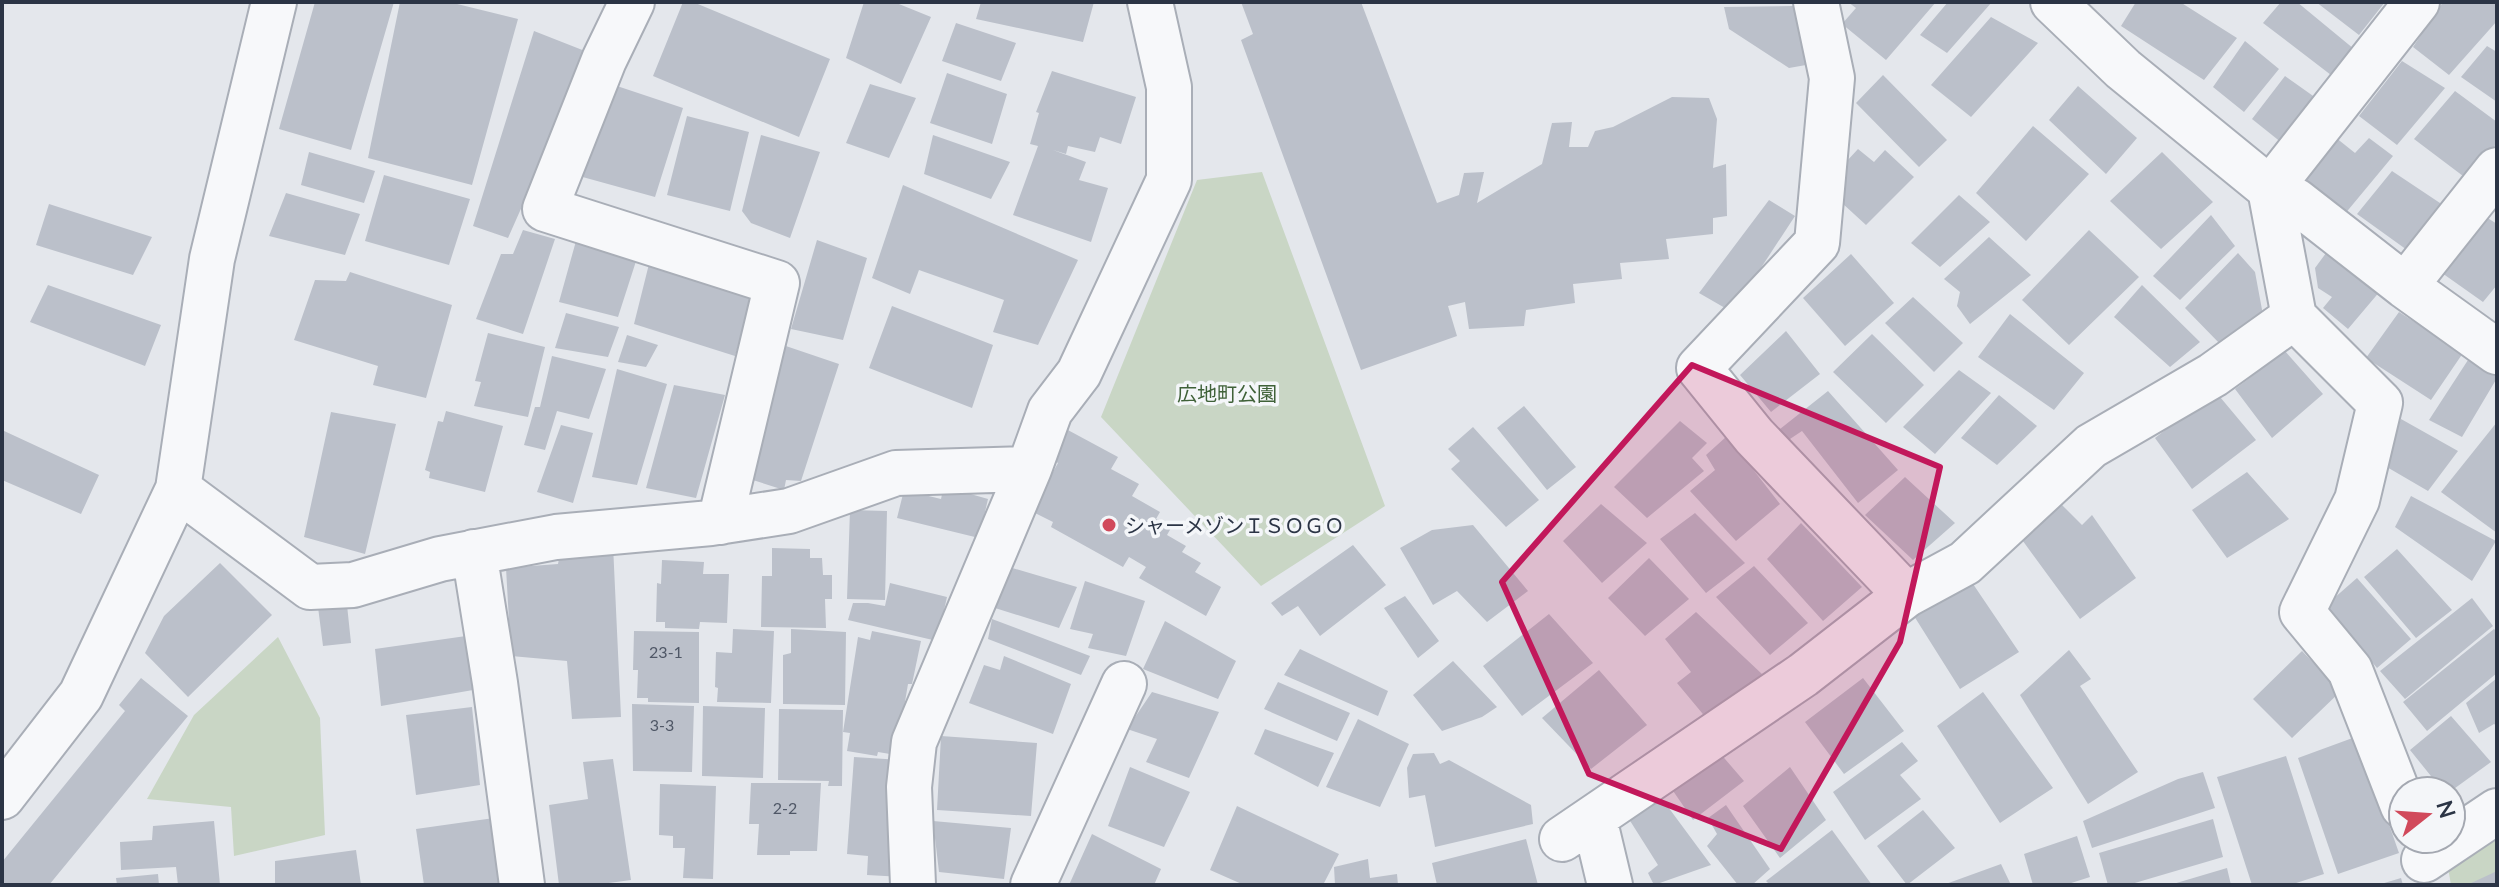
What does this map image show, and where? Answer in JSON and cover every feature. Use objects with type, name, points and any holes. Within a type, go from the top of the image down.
[{"type":"street","points":[[2,797],[81,695],[178,489],[212,259],[274,2]]},
{"type":"street","points":[[632,2],[604,60],[545,209],[777,283],[720,522]]},
{"type":"street","points":[[913,885],[909,787],[914,742],[1029,469],[1050,411],[1079,373],[1169,180],[1169,87],[1150,2]]},
{"type":"street","points":[[1816,2],[1832,78],[1817,243],[1699,368],[1754,436],[1906,595]]},
{"type":"street","points":[[2391,775],[2350,670],[2302,612],[2357,500],[2380,403],[2294,317],[2270,189],[2417,2]]},
{"type":"street","points":[[2076,10],[2123,69],[2270,189],[2296,201],[2405,286],[2497,352]]},
{"type":"street","points":[[2405,286],[2497,170]]},
{"type":"street","points":[[1610,885],[1578,828],[1803,675],[1906,595],[1965,563],[2091,446],[2213,375],[2294,317]]},
{"type":"street","points":[[178,489],[310,587],[353,585],[440,559],[556,537],[720,522],[789,511],[896,473],[1029,469]]},
{"type":"street","points":[[474,552],[522,885]]},
{"type":"street","points":[[1033,885],[1124,684]]},
{"type":"street","points":[[2422,861],[2497,811]]},
{"type":"highlighted area","points":[[1692,365],[1940,467],[1900,642],[1781,849],[1589,774],[1502,582]]},
{"type":"green space","name":"広地町公園","points":[[1262,172],[1385,506],[1261,586],[1101,417],[1197,180]]},
{"type":"green space","points":[[278,637],[320,718],[325,835],[234,856],[231,807],[147,799],[194,715]]},
{"type":"green space","points":[[2497,826],[2497,885],[2451,885],[2447,862],[2457,855],[2467,855],[2467,848]]},
{"type":"building","points":[[315,2],[394,2],[351,150],[279,129]]},
{"type":"building","points":[[400,2],[449,2],[518,19],[472,185],[368,158]]},
{"type":"building","points":[[683,2],[693,2],[830,59],[799,137],[653,76]]},
{"type":"building","points":[[864,2],[894,2],[931,17],[901,84],[846,58]]},
{"type":"building","points":[[981,2],[1094,2],[1083,42],[976,19]]},
{"type":"building","points":[[1241,2],[1361,2],[1437,203],[1459,195],[1464,173],[1484,172],[1477,203],[1542,164],[1552,123],[1572,122],[1569,147],[1588,147],[1595,131],[1613,127],[1672,97],[1709,98],[1717,119],[1713,168],[1726,164],[1727,216],[1713,218],[1713,234],[1666,239],[1669,259],[1620,263],[1622,279],[1573,284],[1575,303],[1526,310],[1524,326],[1469,329],[1465,302],[1448,306],[1457,336],[1361,370],[1241,40],[1253,34]]},
{"type":"building","points":[[1848,2],[1936,2],[1886,60],[1842,24],[1856,8]]},
{"type":"building","points":[[1948,2],[1992,2],[1947,53],[1920,35]]},
{"type":"building","points":[[2136,2],[2180,2],[2237,38],[2204,80],[2121,26]]},
{"type":"building","points":[[2281,2],[2297,2],[2354,49],[2331,75],[2263,23]]},
{"type":"building","points":[[2316,2],[2385,2],[2359,35]]},
{"type":"building","points":[[2443,2],[2497,2],[2497,21],[2449,75],[2413,47]]},
{"type":"building","points":[[1794,6],[1806,65],[1789,68],[1729,29],[1724,7]]},
{"type":"building","points":[[1991,17],[2038,43],[1971,117],[1931,85]]},
{"type":"building","points":[[956,23],[1016,43],[1001,81],[942,61]]},
{"type":"building","points":[[534,31],[590,53],[508,238],[473,226]]},
{"type":"building","points":[[2245,41],[2279,69],[2244,112],[2213,87]]},
{"type":"building","points":[[2487,46],[2497,52],[2497,102],[2461,77]]},
{"type":"building","points":[[2402,61],[2445,88],[2397,145],[2359,116]]},
{"type":"building","points":[[1052,71],[1136,97],[1121,144],[1100,137],[1095,152],[1068,146],[1066,154],[1053,150],[1086,162],[1079,180],[1108,188],[1091,242],[1013,215],[1038,146],[1030,144],[1039,113],[1036,112]]},
{"type":"building","points":[[947,73],[1007,94],[992,144],[930,123]]},
{"type":"building","points":[[1883,75],[1947,140],[1919,167],[1856,103]]},
{"type":"building","points":[[2285,76],[2316,98],[2282,143],[2252,119]]},
{"type":"building","points":[[611,84],[683,108],[655,197],[579,176]]},
{"type":"building","points":[[870,84],[916,98],[889,158],[846,143]]},
{"type":"building","points":[[2078,86],[2137,138],[2106,174],[2049,120]]},
{"type":"building","points":[[2455,91],[2497,122],[2497,143],[2467,179],[2414,139]]},
{"type":"building","points":[[687,116],[749,132],[730,211],[667,195]]},
{"type":"building","points":[[2033,126],[2089,174],[2026,241],[1976,193]]},
{"type":"building","points":[[761,135],[820,152],[790,238],[751,223],[742,211]]},
{"type":"building","points":[[933,135],[1010,162],[991,199],[924,174]]},
{"type":"building","points":[[2335,137],[2355,153],[2369,138],[2393,156],[2344,215],[2304,183]]},
{"type":"building","points":[[1858,149],[1874,162],[1885,150],[1914,177],[1866,225],[1842,203],[1834,175]]},
{"type":"building","points":[[309,152],[375,171],[364,203],[301,185]]},
{"type":"building","points":[[2162,152],[2213,202],[2161,249],[2110,201]]},
{"type":"building","points":[[2392,171],[2449,209],[2414,255],[2357,214]]},
{"type":"building","points":[[384,175],[470,199],[449,265],[365,241]]},
{"type":"building","points":[[903,185],[1078,260],[1038,345],[993,332],[1004,300],[919,270],[910,294],[872,278]]},
{"type":"building","points":[[286,193],[360,214],[345,255],[269,236]]},
{"type":"building","points":[[1959,195],[1990,222],[1940,267],[1911,243]]},
{"type":"building","points":[[1769,200],[1795,216],[1732,312],[1699,293]]},
{"type":"building","points":[[49,204],[152,237],[133,275],[36,245]]},
{"type":"building","points":[[2211,215],[2235,246],[2180,300],[2153,276]]},
{"type":"building","points":[[2486,217],[2497,224],[2497,285],[2483,302],[2442,273]]},
{"type":"building","points":[[523,230],[555,239],[523,334],[476,319],[501,254],[513,254]]},
{"type":"building","points":[[2089,230],[2139,277],[2069,345],[2022,300]]},
{"type":"building","points":[[1989,237],[2031,275],[1970,324],[1957,306],[1960,292],[1944,279]]},
{"type":"building","points":[[817,240],[867,258],[843,340],[791,329]]},
{"type":"building","points":[[576,241],[638,255],[618,317],[559,302]]},
{"type":"building","points":[[2329,249],[2381,290],[2348,329],[2323,308],[2332,297],[2318,288],[2315,268]]},
{"type":"building","points":[[2238,253],[2255,272],[2263,315],[2221,345],[2185,308]]},
{"type":"building","points":[[1851,254],[1894,303],[1845,346],[1803,298]]},
{"type":"building","points":[[651,256],[756,284],[735,356],[634,324]]},
{"type":"building","points":[[350,272],[452,305],[426,398],[373,385],[378,366],[294,340],[315,280],[346,281]]},
{"type":"building","points":[[48,285],[161,325],[145,366],[30,322]]},
{"type":"building","points":[[2142,285],[2200,342],[2170,367],[2114,317]]},
{"type":"building","points":[[1913,297],[1963,343],[1934,372],[1885,323]]},
{"type":"building","points":[[892,306],[993,345],[972,408],[869,368]]},
{"type":"building","points":[[2399,312],[2463,353],[2431,400],[2366,358]]},
{"type":"building","points":[[566,313],[619,327],[608,357],[555,348]]},
{"type":"building","points":[[2010,314],[2084,373],[2054,410],[1978,357]]},
{"type":"building","points":[[1786,331],[1820,374],[1771,412],[1740,375]]},
{"type":"building","points":[[488,333],[545,347],[528,417],[474,406],[481,382],[475,381]]},
{"type":"building","points":[[1872,334],[1924,385],[1886,423],[1833,372]]},
{"type":"building","points":[[627,335],[658,345],[646,367],[618,362]]},
{"type":"building","points":[[777,343],[839,364],[801,481],[786,480],[784,490],[737,475]]},
{"type":"building","points":[[2285,351],[2323,394],[2272,438],[2235,389]]},
{"type":"building","points":[[552,356],[606,369],[589,419],[557,411],[545,450],[524,445],[535,407],[540,407]]},
{"type":"building","points":[[2468,360],[2497,374],[2497,378],[2462,437],[2429,420]]},
{"type":"building","points":[[617,369],[667,384],[637,485],[592,477]]},
{"type":"building","points":[[1959,370],[1991,393],[1935,454],[1903,427]]},
{"type":"building","points":[[674,385],[725,395],[696,498],[646,488]]},
{"type":"building","points":[[1828,391],[1898,470],[1858,503],[1802,431],[1787,441],[1780,429]]},
{"type":"building","points":[[2215,391],[2256,440],[2192,489],[2155,438]]},
{"type":"building","points":[[1999,395],[2037,426],[1997,465],[1961,438]]},
{"type":"building","points":[[1524,406],[1576,467],[1547,490],[1497,428]]},
{"type":"building","points":[[446,411],[503,426],[485,492],[429,478],[430,472],[425,470],[438,421],[443,422]]},
{"type":"building","points":[[331,412],[396,424],[365,554],[304,537]]},
{"type":"building","points":[[2401,419],[2458,451],[2428,491],[2380,463]]},
{"type":"building","points":[[1680,421],[1707,443],[1692,458],[1704,471],[1647,518],[1614,487]]},
{"type":"building","points":[[2497,422],[2497,533],[2441,492]]},
{"type":"building","points":[[561,425],[593,433],[573,503],[537,492]]},
{"type":"building","points":[[1473,427],[1539,500],[1506,527],[1451,469],[1460,461],[1448,449]]},
{"type":"building","name":"シャーメゾンＩＳＯＧＯ","points":[[1066,429],[1118,457],[1111,469],[1139,484],[1132,496],[1160,512],[1156,519],[1171,528],[1167,535],[1186,546],[1182,552],[1201,563],[1195,572],[1221,587],[1206,616],[1139,578],[1146,567],[1129,557],[1123,567],[1051,527],[1053,522],[1031,511],[1058,463],[1050,458]]},
{"type":"building","points":[[2,430],[99,475],[81,514],[2,480]]},
{"type":"building","points":[[1727,436],[1780,504],[1736,541],[1690,491],[1715,470],[1706,455]]},
{"type":"building","points":[[2247,472],[2289,519],[2227,558],[2192,510]]},
{"type":"building","points":[[1905,477],[1955,523],[1913,560],[1865,515]]},
{"type":"building","points":[[904,490],[941,499],[943,490],[967,491],[988,499],[979,538],[897,518]]},
{"type":"building","points":[[2411,496],[2496,541],[2472,581],[2395,527]]},
{"type":"building","points":[[1601,504],[1647,543],[1602,583],[1563,541]]},
{"type":"building","points":[[2062,505],[2082,525],[2092,515],[2136,578],[2080,619],[2020,537]]},
{"type":"building","points":[[850,510],[887,511],[885,600],[847,599]]},
{"type":"building","points":[[1695,513],[1745,563],[1706,593],[1660,539]]},
{"type":"building","points":[[1801,523],[1862,587],[1823,621],[1767,559]]},
{"type":"building","points":[[1473,525],[1528,591],[1487,622],[1457,591],[1433,605],[1400,548],[1432,530]]},
{"type":"building","points":[[613,545],[621,717],[572,719],[567,661],[511,656],[506,568],[558,564],[561,548]]},
{"type":"building","points":[[1353,545],[1386,585],[1320,636],[1298,606],[1282,616],[1271,603]]},
{"type":"building","points":[[772,548],[810,549],[810,558],[822,558],[823,575],[832,575],[832,599],[825,599],[826,628],[761,627],[762,576],[772,576]]},
{"type":"building","points":[[2397,549],[2452,610],[2416,638],[2364,577]]},
{"type":"building","points":[[1649,558],[1689,599],[1645,636],[1608,598]]},
{"type":"building","points":[[662,560],[704,562],[703,574],[729,574],[727,623],[700,622],[699,629],[665,628],[665,622],[656,622],[657,583],[661,584]]},
{"type":"building","points":[[220,563],[272,615],[188,697],[145,653],[164,616]]},
{"type":"building","points":[[1754,566],[1808,623],[1770,655],[1716,597]]},
{"type":"building","points":[[1009,567],[1077,587],[1059,628],[995,608]]},
{"type":"building","points":[[2357,578],[2411,639],[2377,668],[2325,606]]},
{"type":"building","points":[[1085,581],[1145,601],[1126,656],[1088,648],[1093,634],[1070,629]]},
{"type":"building","points":[[1971,581],[2019,652],[1960,689],[1914,616]]},
{"type":"building","points":[[890,583],[947,597],[937,641],[848,620],[853,603],[885,606]]},
{"type":"building","points":[[1405,596],[1439,641],[1418,658],[1384,608]]},
{"type":"building","points":[[2472,598],[2493,626],[2405,699],[2380,671]]},
{"type":"building","points":[[347,605],[351,643],[323,646],[318,607]]},
{"type":"building","points":[[1696,612],[1762,674],[1707,719],[1677,683],[1691,672],[1665,639]]},
{"type":"building","points":[[1549,614],[1593,663],[1522,716],[1483,666]]},
{"type":"building","points":[[992,619],[1090,656],[1081,675],[988,639]]},
{"type":"building","points":[[1165,621],[1236,661],[1218,699],[1143,669]]},
{"type":"building","points":[[733,629],[774,631],[771,703],[717,702],[716,652],[732,653]]},
{"type":"building","points":[[791,629],[846,632],[845,705],[783,704],[783,655],[791,653]]},
{"type":"building","points":[[2494,629],[2497,632],[2497,673],[2427,731],[2403,702]]},
{"type":"building","points":[[634,631],[699,632],[699,703],[648,702],[648,698],[637,698],[638,670],[633,670]]},
{"type":"building","points":[[872,631],[921,641],[912,684],[908,684],[896,755],[878,752],[877,756],[847,751],[850,733],[843,732],[858,637],[870,640]]},
{"type":"building","points":[[466,636],[473,690],[381,706],[375,649]]},
{"type":"building","points":[[1300,649],[1388,691],[1378,716],[1284,675]]},
{"type":"building","points":[[2069,650],[2091,679],[2080,686],[2138,772],[2088,804],[2020,695]]},
{"type":"building","points":[[2302,651],[2341,691],[2292,738],[2253,699]]},
{"type":"building","points":[[1004,656],[1071,684],[1053,734],[969,703],[984,665],[1000,670]]},
{"type":"building","points":[[1453,661],[1497,707],[1482,717],[1442,731],[1413,695]]},
{"type":"building","points":[[1599,670],[1647,725],[1591,769],[1542,718]]},
{"type":"building","points":[[141,678],[188,716],[49,885],[2,885],[2,862],[125,711],[119,705]]},
{"type":"building","points":[[1863,678],[1904,731],[1844,774],[1805,722]]},
{"type":"building","points":[[2497,678],[2497,726],[2494,724],[2479,733],[2466,703]]},
{"type":"building","points":[[1278,682],[1350,713],[1337,741],[1264,709]]},
{"type":"building","points":[[1152,692],[1219,712],[1189,778],[1146,762],[1157,739],[1127,729]]},
{"type":"building","points":[[1983,692],[2053,788],[2000,823],[1937,726]]},
{"type":"building","points":[[632,704],[694,706],[692,772],[633,771]]},
{"type":"building","points":[[703,706],[765,708],[763,778],[702,776]]},
{"type":"building","points":[[472,707],[480,785],[416,795],[406,715]]},
{"type":"building","points":[[779,709],[843,710],[842,786],[828,786],[829,781],[778,780]]},
{"type":"building","points":[[2451,716],[2491,762],[2467,779],[2467,775],[2430,775],[2410,750]]},
{"type":"building","points":[[1358,719],[1409,744],[1380,807],[1326,787]]},
{"type":"building","points":[[1265,729],[1334,753],[1318,787],[1254,754]]},
{"type":"building","points":[[941,736],[1037,743],[1031,816],[937,810]]},
{"type":"building","points":[[2358,736],[2387,819],[2387,855],[2393,855],[2338,874],[2298,758]]},
{"type":"building","points":[[1902,742],[1918,761],[1900,775],[1921,799],[1865,840],[1833,792]]},
{"type":"building","points":[[1719,752],[1744,781],[1693,820],[1669,785]]},
{"type":"building","points":[[1434,753],[1440,764],[1449,760],[1531,805],[1533,824],[1435,847],[1425,795],[1409,798],[1407,768],[1413,754]]},
{"type":"building","points":[[2286,756],[2324,874],[2290,885],[2252,885],[2217,777]]},
{"type":"building","points":[[854,757],[901,760],[903,877],[867,875],[868,856],[847,854]]},
{"type":"building","points":[[613,759],[631,880],[594,885],[559,885],[549,805],[588,799],[583,762]]},
{"type":"building","points":[[1130,767],[1190,792],[1164,847],[1108,826]]},
{"type":"building","points":[[1790,767],[1826,820],[1780,858],[1743,806]]},
{"type":"building","points":[[2203,772],[2215,808],[2092,848],[2083,821],[2178,779]]},
{"type":"building","points":[[751,783],[821,783],[817,851],[757,855],[759,824],[749,824]]},
{"type":"building","points":[[660,784],[716,786],[713,879],[683,878],[685,848],[673,848],[673,836],[659,835]]},
{"type":"building","points":[[1657,792],[1711,865],[1654,885],[1648,873],[1658,865],[1627,816]]},
{"type":"building","points":[[1726,805],[1770,869],[1752,885],[1738,885],[1707,846],[1717,834],[1708,818]]},
{"type":"building","points":[[1237,806],[1339,854],[1323,885],[1244,885],[1210,870]]},
{"type":"building","points":[[1923,810],[1955,848],[1907,885],[1877,846]]},
{"type":"building","points":[[494,818],[505,885],[424,885],[416,829]]},
{"type":"building","points":[[2213,819],[2223,857],[2128,885],[2108,885],[2099,853]]},
{"type":"building","points":[[214,821],[220,885],[178,885],[176,867],[121,870],[120,842],[152,840],[153,826]]},
{"type":"building","points":[[933,821],[1011,828],[1004,879],[939,872]]},
{"type":"building","points":[[1832,830],[1872,885],[1770,885],[1766,881]]},
{"type":"building","points":[[1092,834],[1161,869],[1154,885],[1069,885]]},
{"type":"building","points":[[2077,836],[2090,877],[2065,885],[2033,885],[2024,854]]},
{"type":"building","points":[[1526,839],[1538,885],[1437,885],[1432,863]]},
{"type":"building","points":[[356,850],[361,885],[275,885],[275,861]]},
{"type":"building","points":[[1368,859],[1370,878],[1397,874],[1398,885],[1335,885],[1334,867]]},
{"type":"building","points":[[2001,864],[2011,885],[1943,885]]},
{"type":"building","points":[[2227,868],[2231,885],[2173,885],[2173,884]]},
{"type":"building","points":[[2497,871],[2497,885],[2467,885]]},
{"type":"building","points":[[158,874],[159,885],[117,885],[116,878]]},
{"type":"building","points":[[2401,878],[2403,885],[2381,885],[2381,884]]},
{"type":"place","name":"シャーメゾンＩＳＯＧＯ","points":[[1109,525]]}]
